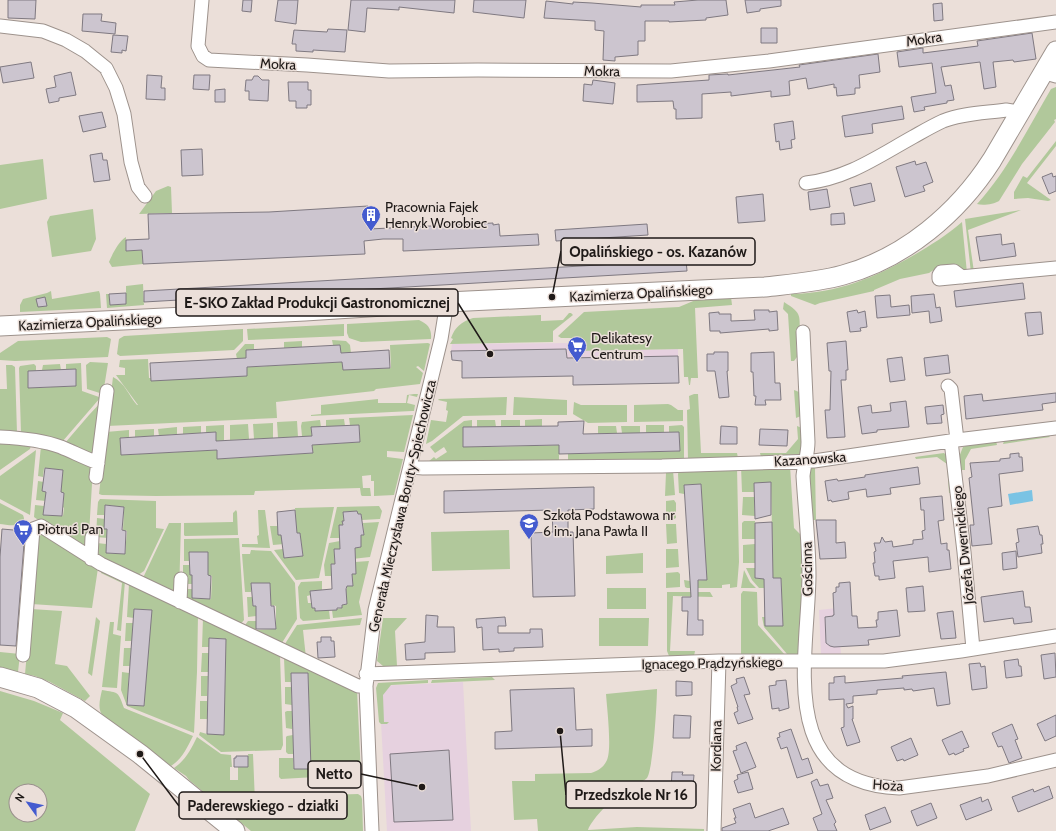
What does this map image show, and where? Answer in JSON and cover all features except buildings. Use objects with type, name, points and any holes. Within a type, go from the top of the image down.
[{"type":"street","name":"Mokra","points":[[202,0],[198,46],[203,56],[209,60],[389,71],[671,71],[769,62],[1056,22]]},
{"type":"street","points":[[0,26],[43,31],[66,40],[85,51],[106,68],[116,88],[124,114],[131,162],[138,187],[145,196]]},
{"type":"street","name":"Kazimierza Opalińskiego","points":[[0,326],[305,311],[447,302],[765,287],[827,279],[863,269],[881,262],[908,246],[929,230],[961,200],[983,175],[1019,114],[1050,74],[1056,51]]},
{"type":"street","points":[[806,183],[822,181],[843,175],[942,122],[962,115],[1006,110],[1019,114]]},
{"type":"street","points":[[962,277],[1056,268]]},
{"type":"street","name":"Generała Mieczysława Boruty-Spiechowicza","points":[[372,831],[366,680],[375,610],[441,339],[447,302]]},
{"type":"street","points":[[803,332],[807,455]]},
{"type":"street","points":[[948,386],[951,389],[954,441]]},
{"type":"street","points":[[96,477],[107,391]]},
{"type":"street","name":"Kazanowska","points":[[411,467],[662,466],[807,455],[825,460],[1056,428]]},
{"type":"street","points":[[0,437],[45,442],[98,463]]},
{"type":"street","name":"Józefa Dwernickiego","points":[[954,441],[973,649]]},
{"type":"street","name":"Gościnna","points":[[804,662],[809,576],[803,476],[807,455]]},
{"type":"street","name":"Ignacego Prądzyńskiego","points":[[23,655],[33,529],[41,526],[91,559],[358,686],[366,680],[719,661],[884,661],[1056,636]]},
{"type":"street","points":[[91,559],[92,536]]},
{"type":"street","points":[[180,602],[181,579]]},
{"type":"street","name":"Kordiana","points":[[714,831],[719,661]]},
{"type":"street","name":"Hoża","points":[[804,662],[804,681],[808,718],[816,742],[820,750],[844,774],[860,781],[899,788],[988,776],[1056,760]]},
{"type":"street","points":[[0,677],[38,688],[76,708],[140,754],[235,831]]},
{"type":"shaded area","points":[[573,343],[573,351],[678,349],[678,356],[567,358],[566,349],[451,351],[452,344]]},
{"type":"shaded area","points":[[837,608],[841,654],[821,654],[819,610]]},
{"type":"shaded area","points":[[463,682],[471,831],[387,831],[379,686]]},
{"type":"green space","points":[[1056,87],[1055,122],[1022,164],[999,201],[982,205],[977,204],[1008,163],[1051,89]]},
{"type":"green space","points":[[1056,141],[1056,146],[1027,183],[1051,200],[1048,201],[1028,198],[1014,199],[1014,192],[1023,176],[1027,178]]},
{"type":"green space","points":[[43,159],[47,199],[0,209],[0,165]]},
{"type":"green space","points":[[168,186],[171,187],[172,213],[139,214],[156,191]]},
{"type":"green space","points":[[93,209],[96,239],[91,251],[52,257],[47,222],[50,216]]},
{"type":"green space","points":[[1021,210],[968,230],[974,272],[971,273],[965,219]]},
{"type":"green space","points":[[962,222],[967,273],[938,267],[929,273],[900,279],[874,291],[815,305],[791,296],[791,294],[824,291],[840,287],[855,283],[885,271],[945,236]]},
{"type":"green space","points":[[126,237],[126,251],[142,250],[143,264],[112,267],[109,262],[110,259],[118,245]]},
{"type":"green space","points":[[143,284],[144,305],[107,308],[106,294],[109,294],[110,305],[126,304],[126,286]]},
{"type":"green space","points":[[51,291],[52,299],[99,291],[101,308],[20,312],[20,305],[23,299]]},
{"type":"green space","points":[[731,297],[732,305],[695,308],[698,378],[691,378],[690,385],[688,377],[684,377],[683,349],[573,351],[573,348],[580,348],[580,338],[561,338],[558,336],[584,312],[679,307],[698,299]]},
{"type":"green space","points":[[784,302],[797,312],[800,319],[800,336],[796,341],[797,357],[794,361],[791,361],[788,314],[783,309]]},
{"type":"green space","points":[[569,313],[573,315],[553,331],[553,342],[450,344],[453,339],[451,338],[454,331],[462,323],[473,318],[541,315],[541,321],[563,320]]},
{"type":"green space","points":[[419,320],[429,327],[431,339],[361,342],[349,338],[347,333],[347,324]]},
{"type":"green space","points":[[344,324],[344,336],[248,340],[247,329]]},
{"type":"green space","points":[[243,329],[243,341],[234,350],[120,356],[117,354],[119,339],[124,336]]},
{"type":"green space","points":[[107,337],[111,339],[108,357],[15,361],[0,360],[0,353],[18,341]]},
{"type":"green space","points":[[332,340],[346,341],[350,345],[351,353],[341,353],[340,345],[333,345]]},
{"type":"green space","points":[[302,341],[302,347],[284,348],[284,342]]},
{"type":"green space","points":[[245,344],[254,344],[254,349],[246,350],[246,358],[237,359],[236,354]]},
{"type":"green space","points":[[430,344],[424,371],[418,366],[416,367],[423,373],[420,384],[376,389],[374,391],[276,402],[277,418],[107,426],[113,377],[121,383],[138,405],[116,375],[125,375],[125,368],[119,367],[120,360],[148,359],[149,378],[151,378],[151,381],[247,367],[342,362],[343,370],[391,368],[390,345]]},
{"type":"green space","points":[[90,362],[108,363],[103,394],[87,389],[86,365]]},
{"type":"green space","points":[[81,363],[82,391],[100,398],[62,442],[21,433],[20,366],[34,364],[36,366],[36,371],[28,371],[29,388],[76,386],[76,369],[66,369],[66,364]]},
{"type":"green space","points":[[60,364],[61,370],[42,370],[43,365]]},
{"type":"green space","points":[[6,365],[12,365],[15,367],[17,433],[0,434],[0,389],[7,389]]},
{"type":"green space","points":[[794,390],[799,392],[801,416],[796,418]]},
{"type":"green space","points":[[418,394],[417,397],[409,395],[407,403],[415,405],[414,411],[311,416],[321,414],[321,405],[378,399],[378,403],[406,403],[407,395]]},
{"type":"green space","points":[[698,394],[701,453],[737,453],[738,458],[688,460],[687,410],[690,409],[689,396]]},
{"type":"green space","points":[[507,397],[506,415],[463,416],[432,441],[426,444],[431,420],[446,422],[448,411],[446,410],[447,402],[438,400],[439,399]]},
{"type":"green space","points":[[514,397],[567,400],[567,415],[513,415]]},
{"type":"green space","points":[[103,400],[95,457],[65,443]]},
{"type":"green space","points":[[574,402],[581,405],[627,405],[627,422],[588,423],[573,414]]},
{"type":"green space","points":[[668,404],[678,410],[683,410],[683,421],[634,422],[634,405]]},
{"type":"green space","points":[[413,415],[404,452],[387,451],[387,457],[403,459],[394,495],[374,496],[374,481],[371,481],[371,475],[362,476],[363,488],[370,488],[371,496],[362,496],[360,488],[255,491],[254,495],[156,496],[99,494],[106,432],[129,430],[129,437],[120,438],[121,455],[217,450],[218,459],[313,453],[312,445],[360,442],[359,425],[350,425],[349,418]]},
{"type":"green space","points":[[344,419],[345,426],[326,427],[326,420]]},
{"type":"green space","points":[[542,419],[542,426],[525,426],[525,420]]},
{"type":"green space","points":[[320,420],[321,427],[311,427],[312,436],[302,436],[302,422]]},
{"type":"green space","points":[[472,420],[472,427],[463,428],[463,447],[482,447],[482,445],[491,445],[491,447],[530,446],[530,444],[538,444],[539,446],[559,445],[559,462],[428,462],[434,457],[436,459],[447,452],[444,447],[435,453],[430,447],[464,421]]},
{"type":"green space","points":[[477,420],[495,420],[496,427],[477,427]]},
{"type":"green space","points":[[501,420],[520,420],[520,426],[501,427]]},
{"type":"green space","points":[[297,421],[298,437],[278,438],[277,422]]},
{"type":"green space","points":[[273,423],[273,438],[254,439],[253,424]]},
{"type":"green space","points":[[248,424],[249,439],[230,440],[230,425]]},
{"type":"green space","points":[[224,425],[224,441],[216,441],[216,432],[206,433],[206,426]]},
{"type":"green space","points":[[646,425],[664,425],[664,432],[646,433]]},
{"type":"green space","points":[[682,425],[684,427],[684,461],[568,462],[568,454],[651,452],[652,450],[660,452],[680,451],[679,432],[669,432],[669,426]]},
{"type":"green space","points":[[201,426],[201,433],[183,434],[183,427]]},
{"type":"green space","points":[[598,426],[616,426],[617,433],[598,434]]},
{"type":"green space","points":[[621,426],[640,426],[640,433],[622,433]]},
{"type":"green space","points":[[797,426],[802,428],[802,451],[800,454],[761,457],[760,453],[786,453],[798,439]]},
{"type":"green space","points":[[177,427],[177,434],[159,436],[158,429]]},
{"type":"green space","points":[[154,429],[154,436],[135,437],[135,430]]},
{"type":"green space","points":[[1048,435],[1050,437],[1003,444],[1004,441]]},
{"type":"green space","points":[[0,440],[31,445],[30,449],[0,470]]},
{"type":"green space","points":[[996,441],[997,445],[971,449],[965,460],[965,470],[960,470],[959,457],[963,447],[971,444]]},
{"type":"green space","points":[[41,446],[46,446],[93,467],[88,551],[84,552],[34,517],[35,505],[44,506],[43,515],[63,516],[64,508],[64,494],[60,492],[63,470],[44,468],[43,477],[38,476]]},
{"type":"green space","points":[[36,450],[30,515],[0,499],[0,476]]},
{"type":"green space","points":[[944,453],[948,457],[952,493],[949,493],[947,464],[937,457],[916,459],[915,457]]},
{"type":"green space","points":[[790,466],[794,528],[803,537],[805,576],[799,654],[787,654],[764,627],[762,617],[765,617],[765,626],[783,626],[781,578],[773,578],[771,483],[754,483],[754,492],[742,492],[741,467]]},
{"type":"green space","points":[[737,467],[739,562],[737,587],[730,588],[730,584],[722,585],[722,588],[687,588],[685,587],[684,580],[706,580],[701,484],[684,485],[684,494],[679,493],[679,470]]},
{"type":"green space","points":[[811,467],[815,468],[816,520],[812,520],[808,472]]},
{"type":"green space","points":[[673,470],[675,495],[665,496],[666,473]]},
{"type":"green space","points":[[38,481],[44,482],[42,491],[47,492],[46,501],[36,500]]},
{"type":"green space","points":[[743,497],[754,497],[755,516],[742,515]]},
{"type":"green space","points":[[100,499],[156,501],[156,528],[164,529],[144,571],[135,577],[95,558],[97,543],[106,544],[106,553],[125,554],[127,531],[123,530],[124,507],[105,505],[104,515],[97,515],[98,502]]},
{"type":"green space","points":[[674,500],[676,503],[676,518],[666,520],[666,501]]},
{"type":"green space","points":[[0,503],[23,515],[23,522],[16,525],[0,524]]},
{"type":"green space","points":[[379,506],[382,511],[380,519],[362,520],[361,514],[358,514],[357,511],[343,512],[343,525],[339,526],[340,538],[330,538],[337,507]]},
{"type":"green space","points":[[334,507],[319,578],[296,580],[274,550],[283,549],[284,558],[303,556],[300,533],[296,533],[295,508]]},
{"type":"green space","points":[[236,510],[238,535],[184,535],[184,523],[233,522],[233,513]]},
{"type":"green space","points":[[258,510],[265,510],[270,548],[242,547],[242,544],[258,544]]},
{"type":"green space","points":[[97,518],[105,519],[104,529],[109,529],[108,538],[96,537]]},
{"type":"green space","points":[[744,521],[755,521],[755,539],[742,539],[742,523]]},
{"type":"green space","points":[[379,522],[370,557],[352,559],[355,548],[361,547],[361,535],[364,535],[363,523]]},
{"type":"green space","points":[[169,523],[181,523],[179,595],[142,580]]},
{"type":"green space","points":[[666,524],[676,524],[677,543],[667,544]]},
{"type":"green space","points":[[270,526],[278,526],[283,535],[284,544],[273,545]]},
{"type":"green space","points":[[509,530],[510,569],[432,571],[431,532]]},
{"type":"green space","points":[[42,531],[98,568],[92,608],[31,604],[36,534]]},
{"type":"green space","points":[[239,538],[244,620],[239,626],[187,601],[183,589],[192,589],[192,598],[211,599],[212,576],[208,575],[208,552],[189,552],[189,561],[184,561],[184,539]]},
{"type":"green space","points":[[340,541],[340,549],[334,550],[335,564],[331,564],[332,576],[325,576],[324,565],[329,543]]},
{"type":"green space","points":[[755,544],[756,563],[743,563],[743,545]]},
{"type":"green space","points":[[666,549],[678,549],[679,567],[666,568]]},
{"type":"green space","points":[[251,550],[271,551],[295,583],[297,619],[280,646],[243,628],[248,621],[256,621],[256,630],[276,629],[276,606],[271,605],[270,583],[251,583],[251,592],[245,592],[242,554],[250,554]]},
{"type":"green space","points":[[643,553],[643,573],[606,574],[606,556]]},
{"type":"green space","points":[[369,561],[359,602],[362,615],[333,618],[332,610],[342,608],[342,605],[347,604],[343,589],[347,589],[347,586],[353,586],[352,574],[355,562]]},
{"type":"green space","points":[[183,565],[190,565],[190,575],[193,575],[193,584],[183,584]]},
{"type":"green space","points":[[101,568],[125,581],[121,631],[117,630],[122,583],[101,573]]},
{"type":"green space","points":[[746,568],[755,568],[764,579],[764,588],[759,588],[752,580]]},
{"type":"green space","points":[[744,570],[750,582],[756,588],[741,588]]},
{"type":"green space","points":[[678,572],[680,574],[680,587],[666,588],[666,573]]},
{"type":"green space","points":[[322,581],[322,590],[310,591],[311,595],[307,596],[308,603],[311,603],[312,608],[315,608],[316,611],[329,610],[330,619],[303,621],[300,618],[298,587],[301,582]]},
{"type":"green space","points":[[129,584],[198,615],[194,733],[127,706],[121,690],[122,672],[129,673],[127,704],[144,706],[151,610],[135,609],[134,618],[127,617]]},
{"type":"green space","points":[[607,588],[646,588],[646,609],[607,609]]},
{"type":"green space","points":[[743,591],[757,592],[758,625],[785,655],[741,655],[741,594]]},
{"type":"green space","points":[[667,592],[710,592],[713,597],[673,596],[670,651],[695,651],[694,656],[669,656],[667,651]]},
{"type":"green space","points":[[247,597],[252,597],[253,606],[257,606],[257,616],[248,617]]},
{"type":"green space","points":[[31,609],[62,611],[55,664],[67,666],[90,696],[85,701],[50,682],[25,674]]},
{"type":"green space","points":[[96,617],[100,621],[92,676],[88,673]]},
{"type":"green space","points":[[203,618],[280,656],[283,745],[281,750],[221,752],[199,735],[200,732],[207,734],[224,734],[226,639],[209,638],[209,647],[202,647]]},
{"type":"green space","points":[[362,618],[360,625],[303,630],[306,658],[283,647],[297,625]]},
{"type":"green space","points":[[383,618],[407,618],[395,631],[397,666],[383,666],[377,661]]},
{"type":"green space","points":[[599,618],[649,618],[648,646],[599,646]]},
{"type":"green space","points":[[110,622],[114,622],[113,634],[121,636],[117,688],[102,687]]},
{"type":"green space","points":[[126,623],[133,623],[132,641],[125,641]]},
{"type":"green space","points":[[124,648],[131,648],[130,666],[123,666]]},
{"type":"green space","points":[[0,652],[20,654],[18,672],[0,668]]},
{"type":"green space","points":[[202,653],[209,653],[208,672],[201,672]]},
{"type":"green space","points":[[284,658],[357,690],[361,775],[358,779],[354,781],[344,781],[344,777],[334,778],[333,776],[281,779],[279,777],[279,758],[293,758],[294,769],[311,768],[308,673],[291,673],[291,682],[285,682]]},
{"type":"green space","points":[[201,676],[208,676],[207,696],[201,696]]},
{"type":"green space","points":[[492,677],[495,680],[431,683],[432,680]]},
{"type":"green space","points":[[428,680],[428,683],[391,685],[383,695],[384,722],[389,722],[387,724],[381,724],[379,722],[376,688],[378,683]]},
{"type":"green space","points":[[285,687],[291,687],[292,705],[285,704]]},
{"type":"green space","points":[[657,689],[653,750],[647,778],[623,790],[594,819],[588,830],[637,827],[704,829],[704,831],[538,831],[537,819],[514,820],[512,781],[535,781],[535,774],[591,773],[604,765],[607,760],[609,747],[606,694]]},
{"type":"green space","points":[[102,690],[117,694],[124,708],[193,736],[184,753],[171,766],[103,716],[100,710]]},
{"type":"green space","points":[[0,691],[34,701],[63,713],[60,720],[150,794],[135,831],[0,831]]},
{"type":"green space","points":[[200,701],[207,701],[207,719],[200,719]]},
{"type":"green space","points":[[292,711],[292,729],[286,728],[285,712]]},
{"type":"green space","points":[[293,735],[293,754],[288,754],[286,752],[286,737]]},
{"type":"green space","points":[[197,737],[221,754],[231,755],[232,767],[230,767],[230,780],[238,780],[238,767],[248,767],[248,754],[253,754],[255,802],[297,802],[297,796],[358,794],[362,799],[363,831],[251,831],[186,776],[174,768],[185,758]]},
{"type":"water","points":[[1032,490],[1033,501],[1010,505],[1008,494]]},
{"type":"place","name":"Pracownia Fajek Henryk Worobiec","points":[[371,232]]},
{"type":"place","name":"Opalińskiego - os. Kazanów","points":[[552,297]]},
{"type":"place","name":"E-SKO Zakład Produkcji Gastronomicznej","points":[[490,354]]},
{"type":"place","name":"Delikatesy Centrum","points":[[577,363]]},
{"type":"place","name":"Szkoła Podstawowa nr 6 im. Jana Pawła II","points":[[529,540]]},
{"type":"place","name":"Piotruś Pan","points":[[23,546]]},
{"type":"place","name":"Przedszkole Nr 16","points":[[560,731]]},
{"type":"place","name":"Paderewskiego - działki","points":[[140,754]]},
{"type":"place","name":"Netto","points":[[422,787]]}]
